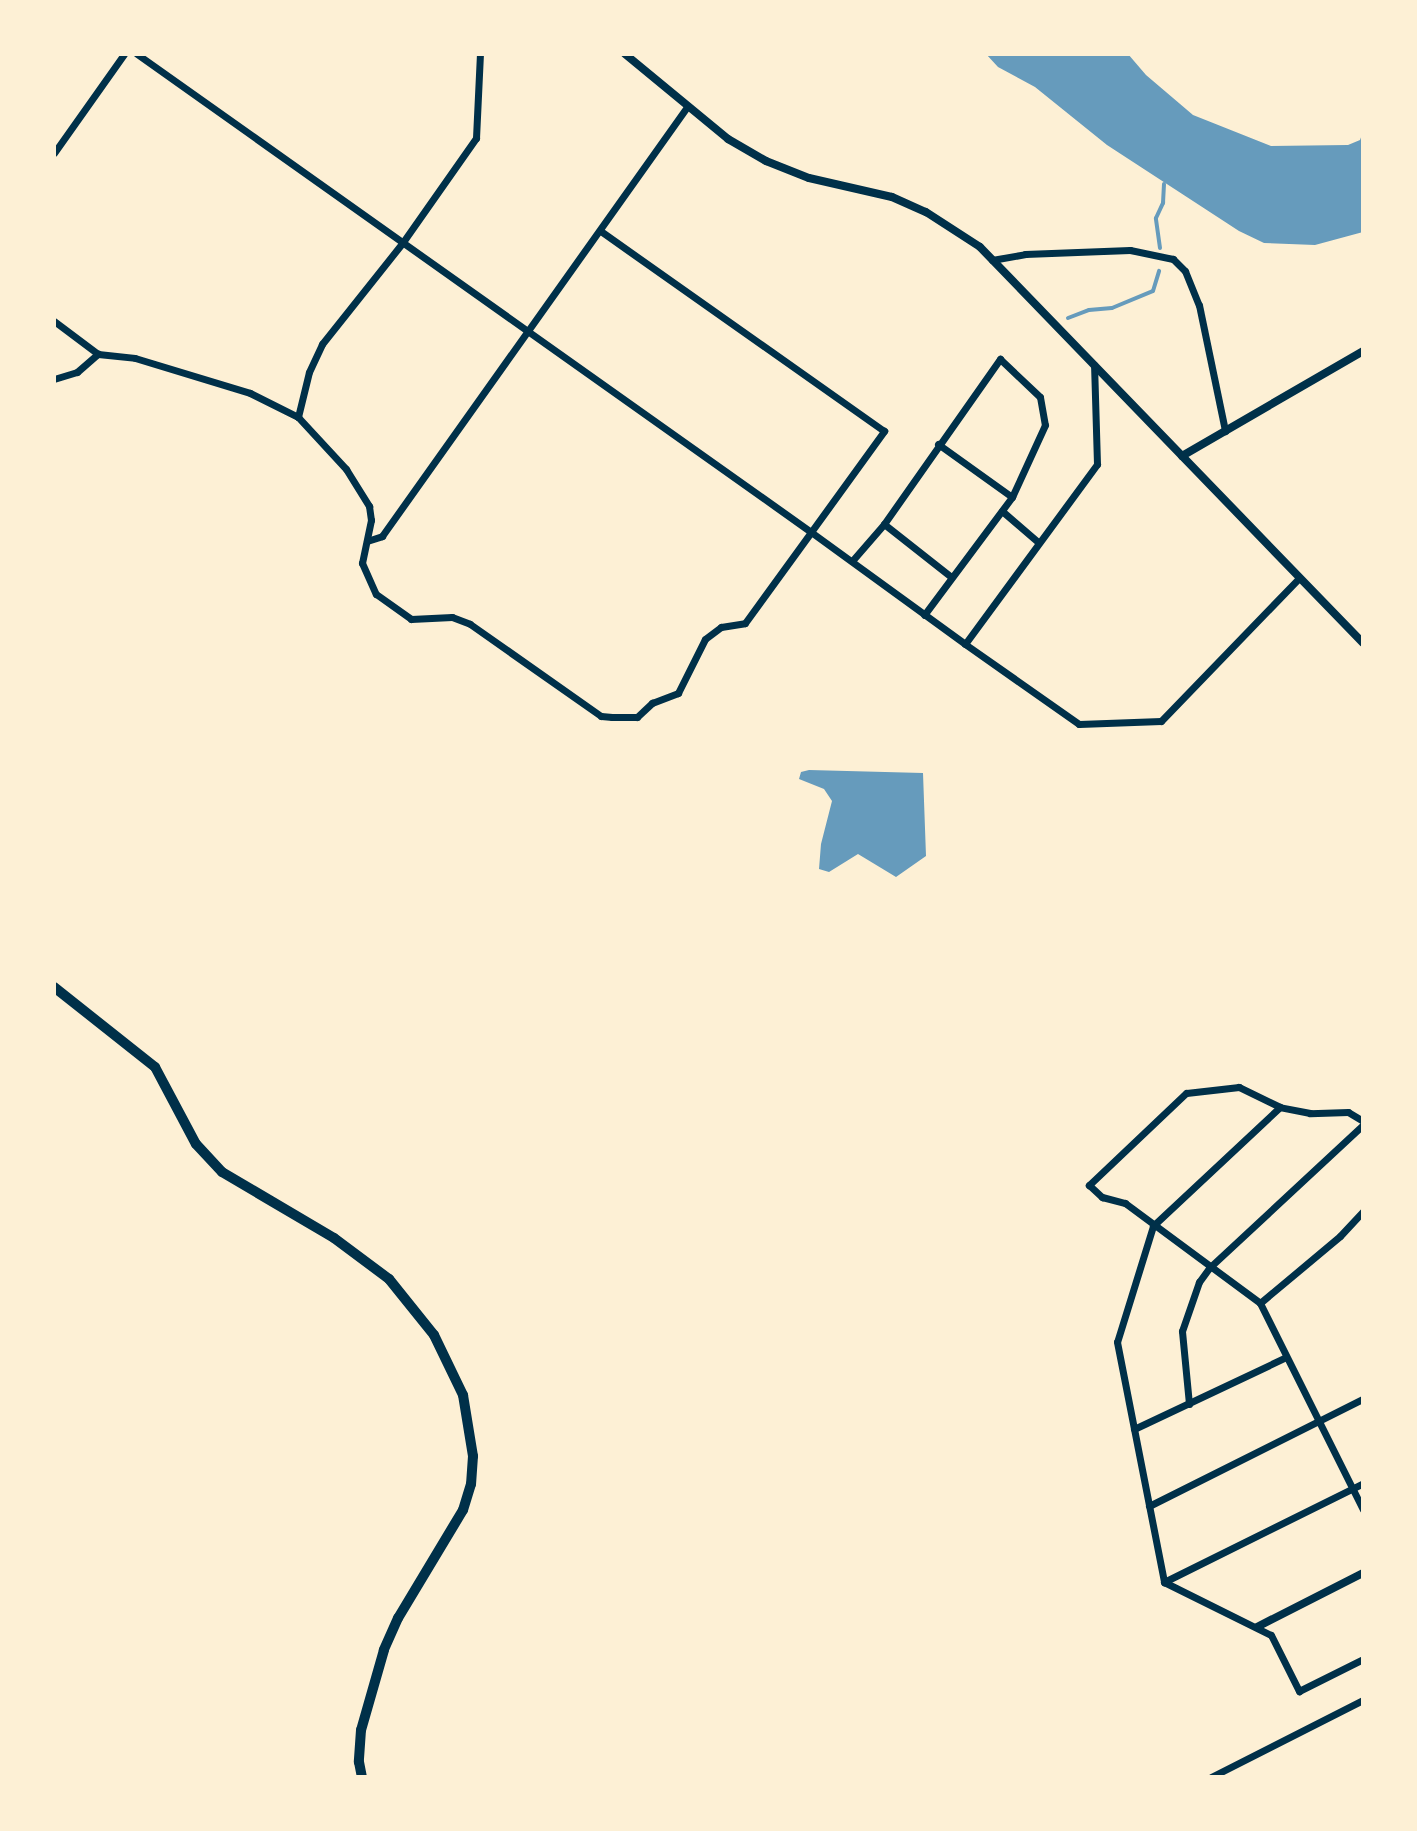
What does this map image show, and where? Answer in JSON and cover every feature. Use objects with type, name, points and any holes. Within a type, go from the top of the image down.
[{"type":"main road","points":[[54,987],[155,1067],[196,1144],[222,1172],[334,1238],[389,1279],[434,1335],[463,1395],[473,1456],[471,1484],[463,1510],[403,1608],[384,1650],[361,1730],[359,1762],[362,1777]]},
{"type":"street","points":[[54,153],[124,54]]},
{"type":"street","points":[[137,54],[1079,724],[1161,721],[1299,578]]},
{"type":"street","points":[[298,417],[309,372],[322,344],[403,242],[476,138],[480,54]]},
{"type":"street","points":[[625,54],[728,139],[766,161],[809,178],[892,197],[926,212],[980,247],[1363,643]]},
{"type":"street","points":[[367,541],[382,536],[687,107]]},
{"type":"street","points":[[54,321],[98,354],[135,358],[250,393],[298,417],[362,492],[371,520],[362,563],[370,586],[397,611],[411,619],[461,619],[601,716],[637,717],[652,703],[678,693],[711,631],[745,623],[884,431],[601,231]]},
{"type":"street","points":[[992,260],[1025,254],[1130,250],[1173,259],[1185,271],[1199,305],[1225,431]]},
{"type":"street","points":[[1182,456],[1363,351]]},
{"type":"street","points":[[54,379],[77,372],[98,354]]},
{"type":"street","points":[[852,561],[884,524],[1000,359],[1040,397],[1045,425],[1012,497],[950,576],[924,615]]},
{"type":"street","points":[[965,644],[1097,464],[1094,365]]},
{"type":"street","points":[[938,444],[1012,497]]},
{"type":"street","points":[[1002,511],[1038,542]]},
{"type":"street","points":[[884,524],[950,576]]},
{"type":"street","points":[[1189,1404],[1182,1331],[1189,1303],[1209,1268],[1363,1123],[1348,1112],[1310,1113],[1280,1107],[1239,1087],[1186,1093],[1089,1185],[1102,1197],[1125,1203],[1209,1268],[1260,1303],[1363,1510]]},
{"type":"street","points":[[1164,1582],[1117,1342],[1153,1226],[1280,1107]]},
{"type":"street","points":[[1260,1303],[1340,1236],[1363,1211]]},
{"type":"street","points":[[1134,1429],[1286,1357]]},
{"type":"street","points":[[1149,1506],[1363,1399]]},
{"type":"street","points":[[1164,1582],[1363,1483]]},
{"type":"street","points":[[1257,1627],[1363,1573]]},
{"type":"street","points":[[1164,1582],[1271,1635],[1299,1691],[1363,1659]]},
{"type":"street","points":[[1211,1777],[1363,1700]]},
{"type":"water","points":[[986,54],[1128,54],[1146,75],[1193,115],[1271,146],[1348,145],[1360,140],[1363,132],[1363,232],[1315,245],[1264,243],[1239,231],[1107,145],[1035,87],[998,67]]},
{"type":"water","points":[[801,772],[923,773],[926,856],[896,877],[858,854],[829,872],[819,869],[821,844],[832,801],[824,789],[799,779]]},
{"type":"waterway","points":[[1160,248],[1156,218],[1163,203],[1164,184]]},
{"type":"waterway","points":[[1068,318],[1089,310],[1112,308],[1153,291],[1159,271]]}]
